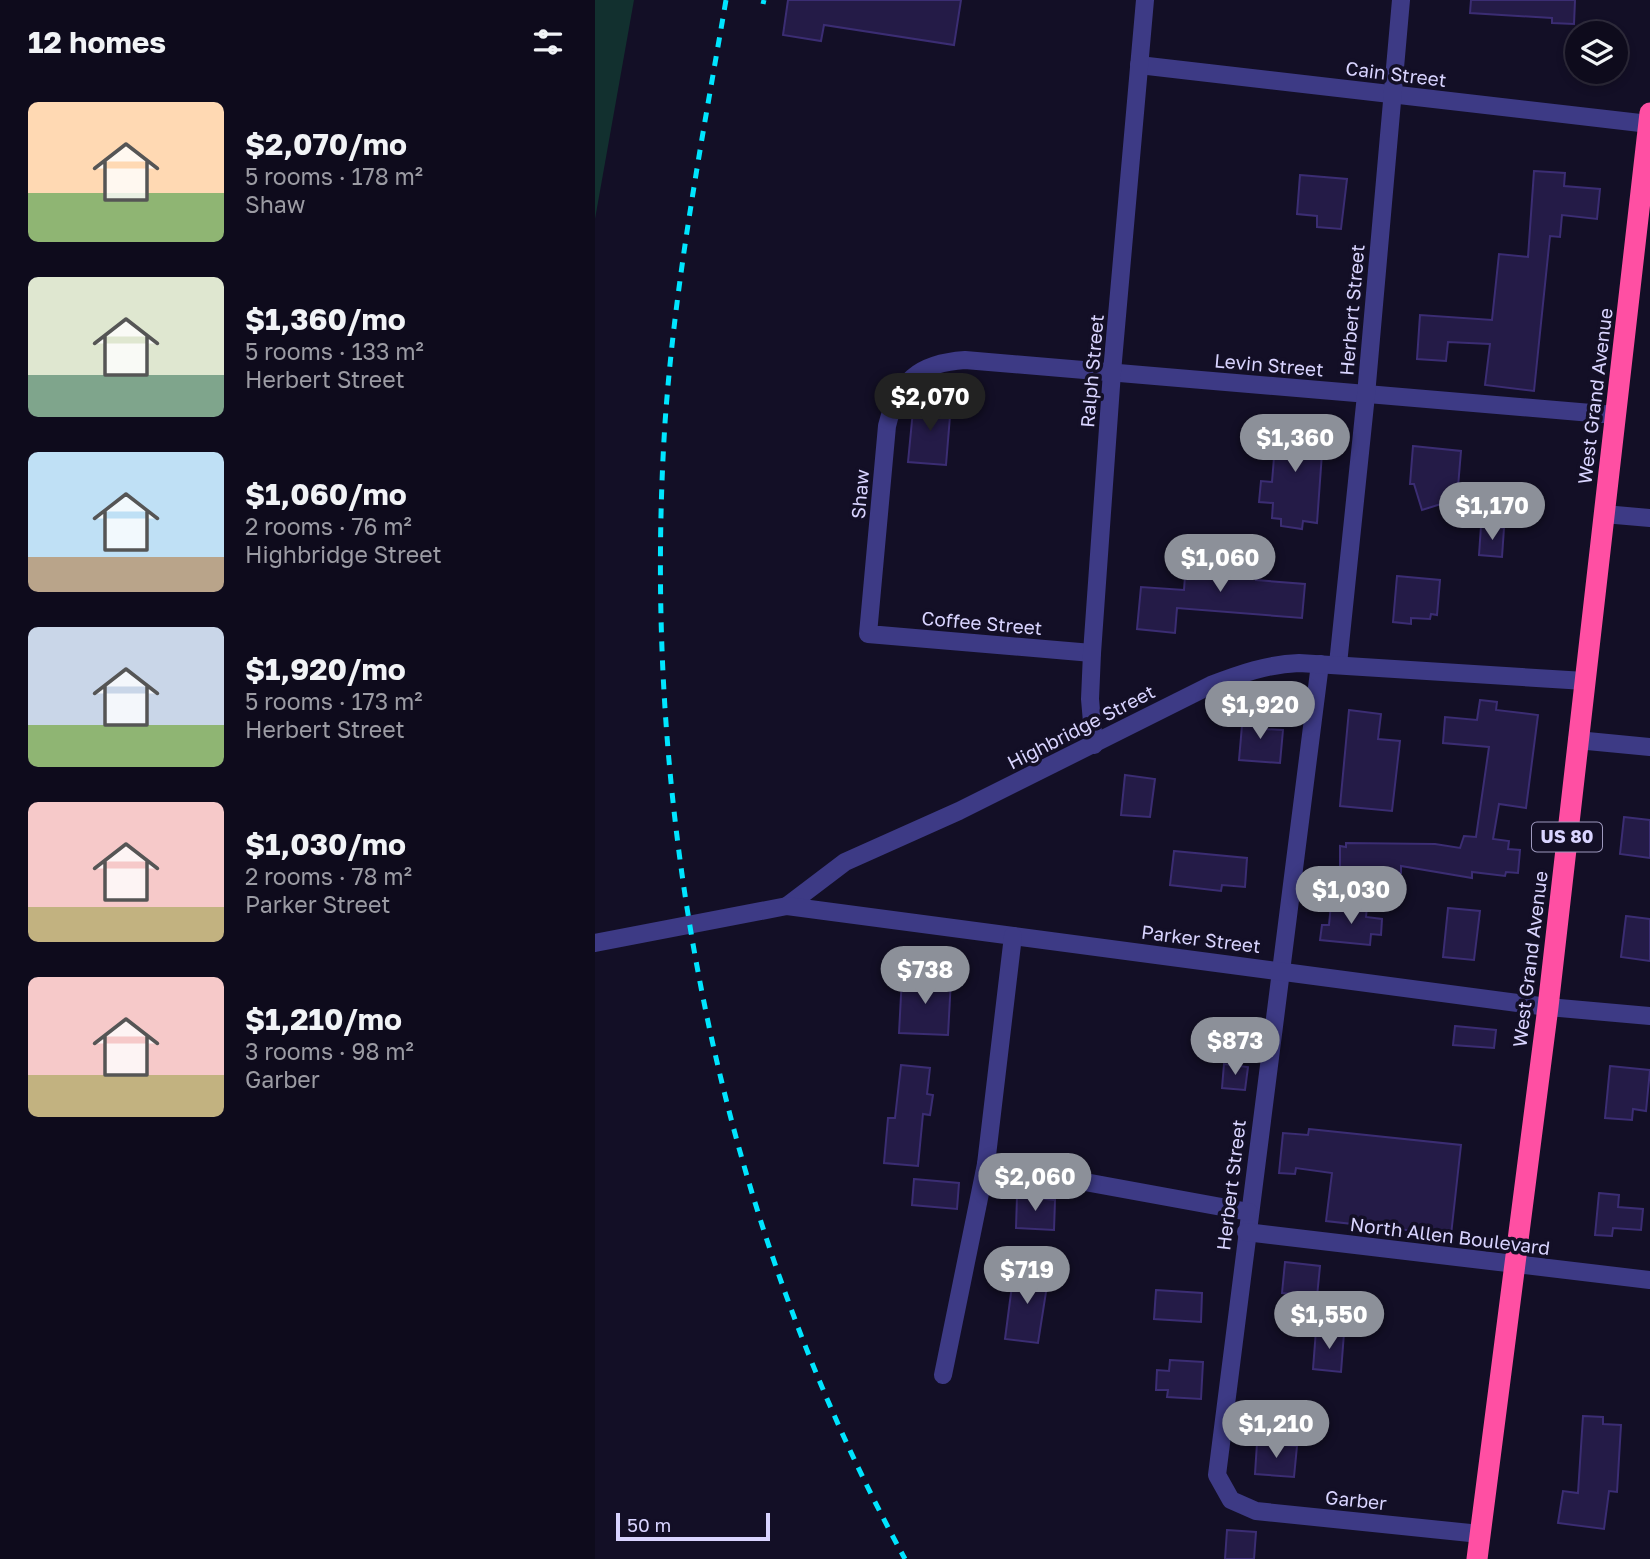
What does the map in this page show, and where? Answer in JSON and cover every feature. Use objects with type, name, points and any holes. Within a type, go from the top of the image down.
[{"type":"highway","name":"West Grand Avenue","points":[[1477,1559],[1548,1007],[1649,119]]},
{"type":"street","name":"Ralph Street","points":[[1094,745],[1090,699],[1092,653],[1112,372],[1145,0]]},
{"type":"street","name":"Herbert Street","points":[[1231,1500],[1217,1475],[1217,1461],[1279,970],[1329,664],[1366,395],[1401,0]]},
{"type":"street","name":"Cain Street","points":[[1139,65],[1392,95],[1649,119]]},
{"type":"street","name":"Levin Street","points":[[921,370],[942,361],[965,360],[1615,415]]},
{"type":"street","name":"Shaw","points":[[868,634],[887,426],[898,394],[921,370]]},
{"type":"street","points":[[1604,514],[1650,518]]},
{"type":"street","name":"Coffee Street","points":[[868,634],[1092,653]]},
{"type":"street","name":"Highbridge Street","points":[[787,906],[845,862],[959,811],[1233,677],[1277,664],[1329,664],[1585,681]]},
{"type":"street","points":[[1577,740],[1650,747]]},
{"type":"street","name":"Parker Street","points":[[595,943],[748,911],[787,906],[1548,1007],[1650,1016]]},
{"type":"street","points":[[943,1375],[986,1164],[1013,936]]},
{"type":"street","points":[[986,1164],[1249,1212]]},
{"type":"street","name":"North Allen Boulevard","points":[[1246,1233],[1650,1280]]},
{"type":"street","name":"Garber","points":[[1231,1500],[1256,1511],[1480,1534]]},
{"type":"green space","points":[[595,0],[634,0],[595,219]]},
{"type":"building","points":[[788,0],[961,0],[954,45],[824,25],[821,41],[783,35]]},
{"type":"building","points":[[1471,0],[1575,0],[1574,21],[1565,21],[1565,24],[1552,23],[1552,18],[1470,13]]},
{"type":"building","points":[[1534,171],[1565,173],[1564,186],[1600,189],[1597,219],[1562,215],[1560,237],[1550,236],[1534,391],[1485,385],[1490,344],[1448,342],[1446,361],[1417,359],[1420,315],[1492,320],[1499,254],[1528,257]]},
{"type":"building","points":[[1300,175],[1347,179],[1341,229],[1317,227],[1317,216],[1297,214]]},
{"type":"building","points":[[914,400],[951,404],[946,465],[908,462]]},
{"type":"building","points":[[1277,421],[1324,425],[1317,523],[1303,521],[1302,529],[1281,526],[1281,519],[1272,518],[1273,503],[1259,502],[1261,481],[1272,482]]},
{"type":"building","points":[[1413,446],[1461,451],[1457,499],[1422,510],[1414,484],[1410,484]]},
{"type":"building","points":[[1481,526],[1504,528],[1502,557],[1479,555]]},
{"type":"building","points":[[1233,551],[1258,553],[1256,580],[1305,584],[1302,618],[1177,608],[1175,633],[1137,629],[1141,587],[1184,590],[1186,563],[1232,566]]},
{"type":"building","points":[[1397,576],[1440,580],[1437,615],[1431,614],[1430,619],[1411,618],[1411,624],[1393,622]]},
{"type":"building","points":[[1480,700],[1497,702],[1496,710],[1538,715],[1526,808],[1499,804],[1493,839],[1509,841],[1508,849],[1520,850],[1518,873],[1506,872],[1505,876],[1472,872],[1472,878],[1401,866],[1401,873],[1346,873],[1346,868],[1340,868],[1340,846],[1346,847],[1346,843],[1435,844],[1460,848],[1464,836],[1476,837],[1489,747],[1443,743],[1445,717],[1477,720]]},
{"type":"building","points":[[1349,710],[1381,714],[1378,739],[1400,741],[1392,811],[1340,806]]},
{"type":"building","points":[[1243,714],[1266,716],[1264,729],[1283,730],[1280,763],[1239,760]]},
{"type":"building","points":[[1125,775],[1155,779],[1150,817],[1121,815]]},
{"type":"building","points":[[1624,817],[1650,820],[1650,858],[1620,854]]},
{"type":"building","points":[[1174,851],[1247,858],[1245,887],[1222,885],[1221,891],[1170,885]]},
{"type":"building","points":[[1331,904],[1367,907],[1366,917],[1382,919],[1381,935],[1371,934],[1370,945],[1320,940],[1322,925],[1329,925]]},
{"type":"building","points":[[1448,908],[1480,911],[1474,960],[1443,957]]},
{"type":"building","points":[[1626,916],[1650,919],[1650,961],[1621,957]]},
{"type":"building","points":[[902,977],[951,979],[948,1035],[899,1033]]},
{"type":"building","points":[[1455,1026],[1496,1030],[1494,1048],[1453,1045]]},
{"type":"building","points":[[1224,1064],[1248,1067],[1245,1090],[1222,1088]]},
{"type":"building","points":[[901,1065],[930,1068],[927,1094],[933,1095],[930,1115],[923,1114],[918,1166],[884,1163],[888,1118],[895,1118]]},
{"type":"building","points":[[1610,1066],[1650,1070],[1646,1111],[1633,1109],[1632,1120],[1605,1118]]},
{"type":"building","points":[[1309,1129],[1461,1145],[1451,1235],[1326,1221],[1332,1173],[1296,1168],[1295,1174],[1279,1173],[1283,1133],[1308,1135]]},
{"type":"building","points":[[914,1179],[959,1183],[957,1209],[912,1205]]},
{"type":"building","points":[[1599,1193],[1619,1195],[1618,1207],[1643,1209],[1641,1230],[1613,1228],[1612,1236],[1595,1235]]},
{"type":"building","points":[[1017,1196],[1055,1200],[1054,1230],[1016,1228]]},
{"type":"building","points":[[1285,1262],[1320,1266],[1317,1297],[1282,1293]]},
{"type":"building","points":[[1014,1270],[1049,1273],[1038,1343],[1005,1339]]},
{"type":"building","points":[[1156,1290],[1202,1293],[1201,1322],[1154,1319]]},
{"type":"building","points":[[1316,1330],[1344,1333],[1341,1372],[1313,1369]]},
{"type":"building","points":[[1170,1360],[1203,1362],[1201,1399],[1167,1397],[1168,1390],[1156,1390],[1157,1370],[1169,1371]]},
{"type":"building","points":[[1583,1416],[1603,1417],[1603,1424],[1621,1425],[1617,1492],[1609,1491],[1604,1529],[1558,1523],[1563,1491],[1578,1493]]},
{"type":"building","points":[[1257,1443],[1297,1446],[1294,1477],[1255,1474]]},
{"type":"building","points":[[1227,1530],[1256,1532],[1254,1559],[1225,1559]]},
{"type":"railway","points":[[726,0],[682,263],[665,423],[660,569],[666,716],[680,863],[705,1008],[740,1151],[785,1291],[840,1428],[905,1559]]},
{"type":"railway","points":[[763,4],[764,0]]}]
